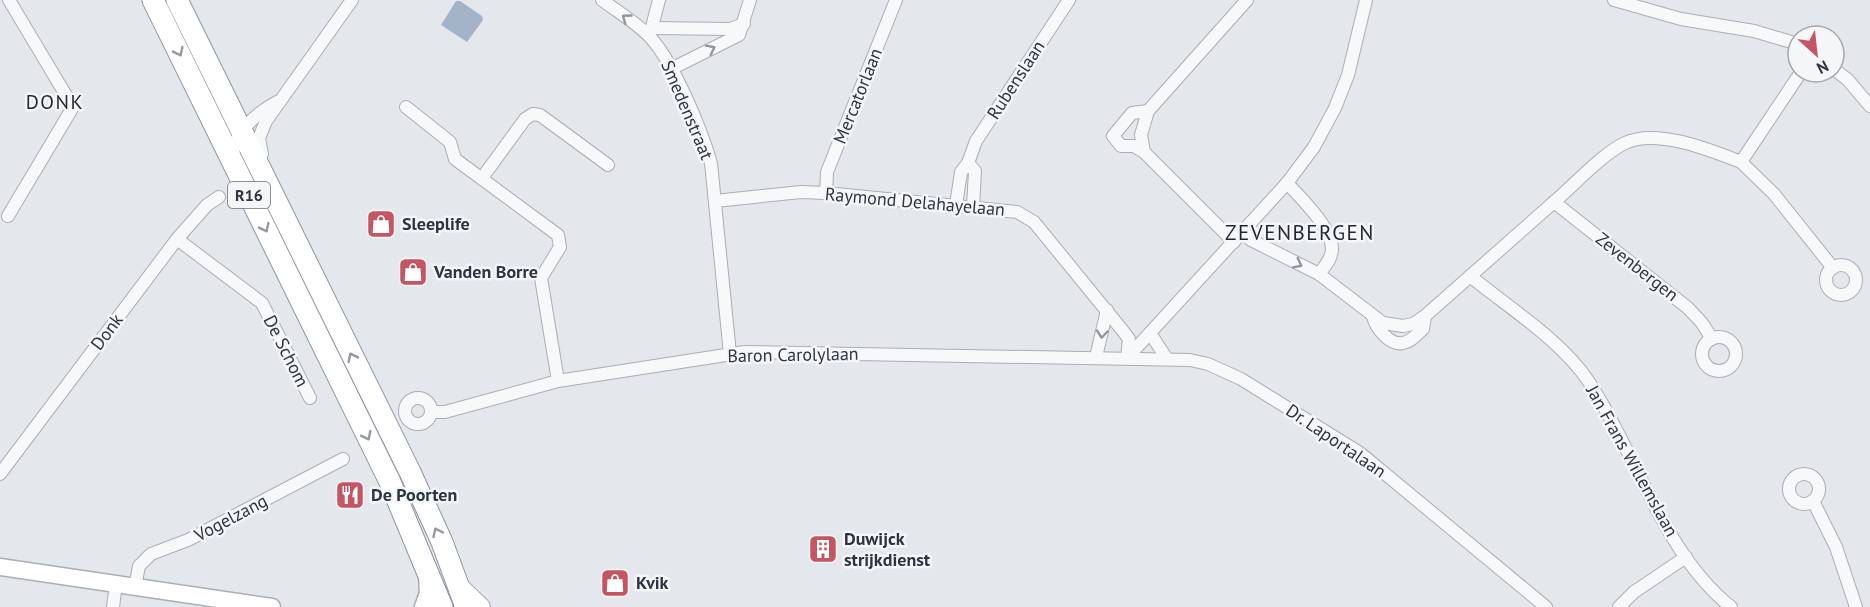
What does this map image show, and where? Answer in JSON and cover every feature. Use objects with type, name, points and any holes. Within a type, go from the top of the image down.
[{"type":"highway","name":"R16","points":[[153,0],[390,482],[427,566],[442,607]]},
{"type":"highway","name":"R16","points":[[177,0],[232,111],[248,124],[265,179],[410,472],[466,607]]},
{"type":"main road","points":[[459,586],[481,607]]},
{"type":"street","points":[[8,216],[73,107],[9,0]]},
{"type":"street","points":[[265,179],[264,158],[259,148],[258,138],[266,121],[352,0]]},
{"type":"street","name":"Smedenstraat","points":[[602,0],[651,32],[671,69],[705,144],[711,163],[730,354]]},
{"type":"street","points":[[659,0],[651,32],[730,29],[744,24]]},
{"type":"street","points":[[671,69],[739,35],[750,0]]},
{"type":"street","name":"Mercatorlaan","points":[[826,193],[828,172],[896,0]]},
{"type":"street","name":"Rubenslaan","points":[[956,205],[961,172],[968,163],[975,141],[1069,0]]},
{"type":"street","points":[[1144,152],[1141,135],[1148,111],[1247,0]]},
{"type":"street","points":[[1127,358],[1287,183],[1314,147],[1337,104],[1357,46],[1366,0]]},
{"type":"street","points":[[1614,0],[1681,19],[1754,32],[1786,41]]},
{"type":"street","points":[[1846,78],[1870,106]]},
{"type":"street","points":[[1741,162],[1793,84]]},
{"type":"street","points":[[232,160],[235,142],[248,124],[281,100]]},
{"type":"street","points":[[406,107],[450,142],[455,159],[558,235],[560,247],[541,278],[558,381]]},
{"type":"street","points":[[1148,111],[1131,113],[1113,136],[1121,146],[1134,146],[1144,152],[1239,237],[1251,240],[1319,274],[1372,316],[1390,326],[1413,324],[1425,316],[1610,154],[1623,144],[1637,138],[1660,138],[1741,162],[1774,195],[1833,268]]},
{"type":"street","points":[[482,178],[525,119],[533,114],[540,115],[608,165]]},
{"type":"street","points":[[968,163],[975,171],[974,207]]},
{"type":"street","points":[[1287,183],[1313,212],[1330,238],[1330,258],[1319,274]]},
{"type":"street","name":"Raymond Delahayelaan","points":[[715,201],[801,192],[1017,212],[1034,222],[1129,339],[1127,358]]},
{"type":"street","name":"Donk","points":[[0,474],[177,239],[207,205],[219,197]]},
{"type":"street","name":"Zevenbergen","points":[[1554,202],[1688,308],[1702,323],[1712,339]]},
{"type":"street","name":"De Schom","points":[[177,239],[262,303],[310,398]]},
{"type":"street","name":"Jan Frans Willemslaan","points":[[1470,276],[1566,354],[1587,379],[1609,414],[1686,557],[1710,587],[1731,607]]},
{"type":"street","points":[[1096,357],[1107,310]]},
{"type":"street","points":[[1372,316],[1375,326],[1383,334],[1395,343],[1402,344],[1423,329],[1425,316]]},
{"type":"street","points":[[1150,333],[1167,359]]},
{"type":"street","name":"Baron Carolylaan","points":[[431,412],[445,412],[502,394],[558,381],[745,352],[1127,358]]},
{"type":"street","name":"Dr. Laportalaan","points":[[1127,358],[1167,359],[1208,364],[1228,372],[1360,453],[1546,607]]},
{"type":"street","name":"Vogelzang","points":[[135,587],[139,566],[151,554],[188,540],[343,459]]},
{"type":"street","points":[[1813,501],[1836,547],[1856,607]]},
{"type":"street","points":[[1619,607],[1634,592],[1686,557]]},
{"type":"street","points":[[423,607],[428,593],[427,566]]},
{"type":"street","points":[[0,567],[272,607]]},
{"type":"street","points":[[113,607],[116,584]]},
{"type":"water","points":[[456,1],[460,1],[482,16],[483,20],[467,42],[441,25]]},
{"type":"place","name":"Sleeplife","points":[[381,224]]},
{"type":"place","name":"Vanden Borre","points":[[413,272]]},
{"type":"place","name":"De Poorten","points":[[350,495]]},
{"type":"place","name":"Duwijck strijkdienst","points":[[823,549]]},
{"type":"place","name":"Kvik","points":[[615,583]]},
{"type":"district","name":"DONK","points":[[55,102]]},
{"type":"district","name":"ZEVENBERGEN","points":[[1300,233]]}]
